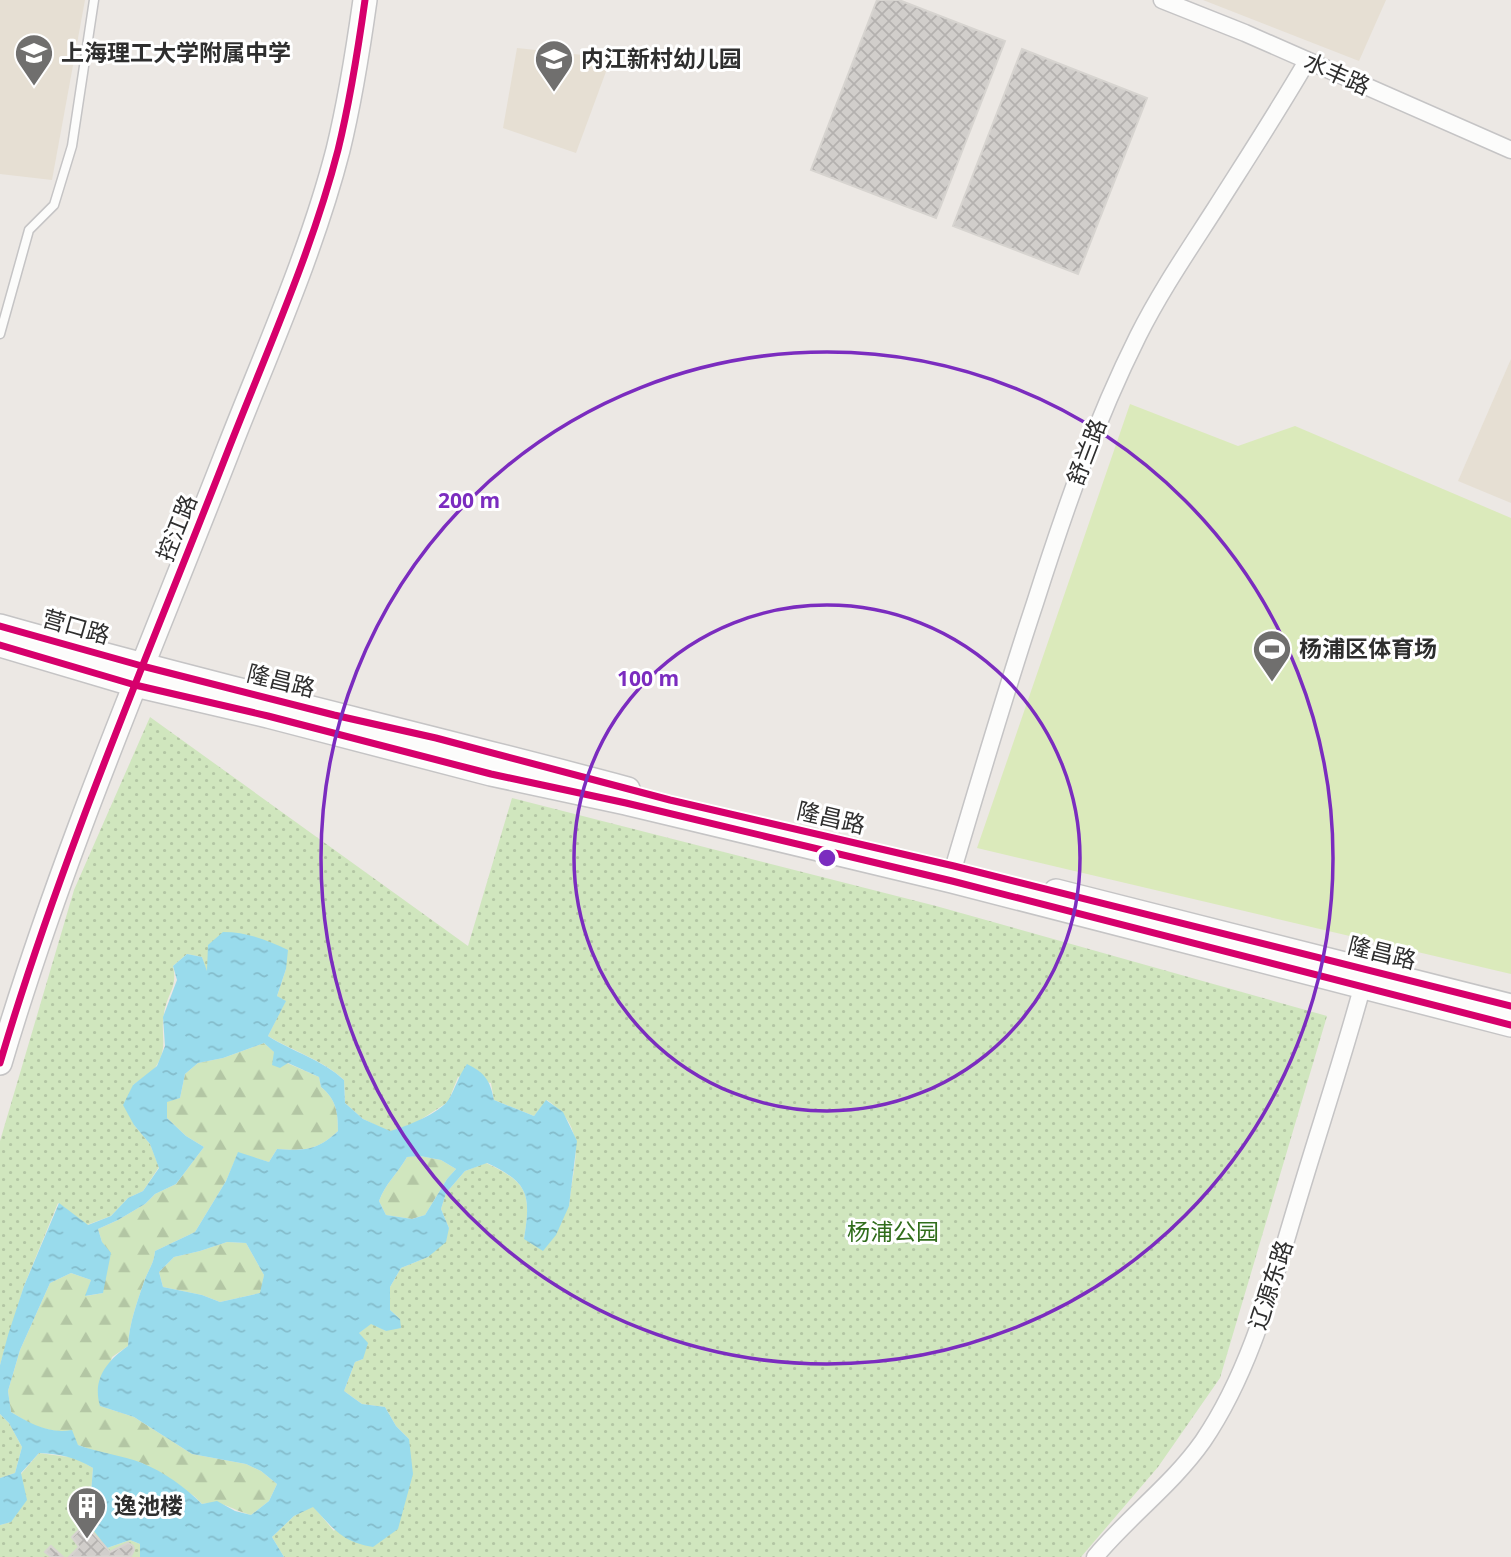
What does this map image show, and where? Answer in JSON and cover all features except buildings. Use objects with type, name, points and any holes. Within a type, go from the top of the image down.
[{"type":"main road","name":"控江路","points":[[0,1063],[61,879],[318,214],[337,152],[350,95],[365,0]]},
{"type":"main road","name":"营口路","points":[[0,626],[139,675]]},
{"type":"main road","name":"营口路","points":[[0,645],[139,675]]},
{"type":"main road","name":"隆昌路","points":[[139,675],[436,738],[1365,978],[1511,1006]]},
{"type":"main road","name":"隆昌路","points":[[1365,978],[1511,1025]]},
{"type":"street","name":"水丰路","points":[[1162,0],[1511,150]]},
{"type":"street","name":"舒兰路","points":[[953,873],[994,730],[1060,524],[1108,398],[1139,334],[1183,259],[1307,61]]},
{"type":"street","name":"辽源东路","points":[[1095,1557],[1177,1473],[1227,1402],[1248,1355],[1365,978]]},
{"type":"lane","points":[[0,334],[29,230],[54,205],[72,146],[94,0]]},
{"type":"shaded area","name":"上海理工大学附属中学","points":[[0,0],[85,0],[52,180],[0,174]]},
{"type":"shaded area","points":[[1203,0],[1386,0],[1359,61]]},
{"type":"shaded area","name":"内江新村幼儿园","points":[[517,48],[611,58],[576,153],[503,128]]},
{"type":"shaded area","points":[[1511,359],[1511,503],[1458,481]]},
{"type":"green space","name":"杨浦区体育场","points":[[1130,404],[1238,446],[1295,426],[1511,518],[1511,974],[977,848]]},
{"type":"green space","name":"杨浦公园","points":[[150,717],[468,946],[512,798],[936,906],[1327,1016],[1220,1378],[1158,1467],[1081,1557],[284,1557],[272,1537],[294,1516],[313,1506],[334,1531],[409,1439],[396,1426],[385,1407],[362,1404],[344,1391],[355,1362],[363,1359],[359,1333],[371,1323],[386,1331],[400,1319],[390,1310],[390,1287],[401,1268],[428,1257],[449,1228],[441,1209],[446,1193],[465,1171],[486,1163],[500,1170],[519,1184],[524,1192],[527,1211],[524,1239],[569,1206],[576,1147],[569,1123],[547,1100],[534,1116],[494,1100],[491,1083],[458,1077],[448,1102],[414,1124],[390,1132],[363,1119],[345,1103],[344,1080],[336,1073],[268,1036],[285,1002],[277,996],[286,969],[207,973],[202,957],[187,954],[173,966],[174,980],[165,1007],[161,1057],[154,1069],[133,1085],[134,1125],[150,1144],[159,1167],[143,1191],[128,1198],[111,1216],[87,1225],[58,1203],[24,1286],[0,1365],[0,1141],[74,890]]},
{"type":"green space","points":[[264,1043],[287,1063],[319,1077],[321,1087],[335,1106],[338,1131],[317,1146],[296,1150],[277,1149],[269,1162],[238,1153],[226,1181],[195,1232],[155,1251],[134,1313],[128,1346],[112,1357],[100,1406],[134,1417],[192,1454],[246,1464],[261,1471],[277,1484],[269,1501],[251,1515],[221,1504],[202,1504],[142,1463],[100,1453],[78,1445],[59,1432],[34,1426],[11,1412],[8,1391],[20,1350],[50,1283],[71,1273],[91,1280],[86,1296],[103,1293],[102,1242],[98,1229],[118,1220],[145,1204],[155,1194],[176,1184],[204,1147],[186,1136],[167,1118],[167,1101],[180,1098],[185,1074],[198,1063],[223,1058]]},
{"type":"green space","points":[[420,1156],[441,1160],[456,1169],[425,1215],[412,1219],[386,1215],[379,1201],[385,1189],[407,1157]]},
{"type":"green space","points":[[227,1242],[246,1243],[264,1275],[261,1293],[220,1302],[202,1295],[163,1287],[159,1272],[174,1257]]},
{"type":"green space","points":[[0,1414],[9,1423],[22,1447],[15,1473],[0,1478]]},
{"type":"green space","points":[[39,1453],[76,1458],[93,1468],[89,1518],[107,1548],[130,1540],[140,1544],[140,1557],[0,1557],[0,1525],[11,1522],[21,1474]]},
{"type":"water","points":[[223,932],[232,932],[257,937],[288,950],[286,969],[277,996],[286,1001],[268,1036],[336,1073],[344,1080],[345,1103],[363,1119],[390,1131],[431,1114],[449,1099],[467,1064],[486,1078],[494,1100],[534,1116],[546,1100],[563,1112],[577,1141],[569,1206],[556,1235],[543,1251],[524,1239],[526,1200],[519,1184],[487,1163],[465,1171],[446,1193],[441,1209],[449,1228],[446,1242],[428,1257],[401,1268],[390,1287],[390,1310],[400,1319],[401,1328],[386,1331],[371,1324],[359,1333],[368,1343],[363,1359],[355,1362],[344,1391],[362,1404],[385,1407],[396,1426],[409,1439],[413,1474],[398,1529],[373,1547],[346,1538],[313,1507],[294,1516],[272,1537],[284,1557],[140,1557],[140,1544],[130,1540],[107,1548],[94,1531],[89,1518],[93,1468],[67,1457],[39,1453],[21,1473],[27,1500],[11,1522],[0,1525],[0,1478],[15,1473],[22,1447],[9,1423],[0,1414],[0,1365],[24,1286],[59,1203],[88,1225],[111,1216],[128,1198],[143,1191],[159,1168],[150,1144],[134,1125],[123,1105],[133,1085],[157,1066],[165,1046],[163,1017],[177,980],[173,966],[187,954],[202,957],[207,971],[208,945]],"holes":[[[264,1043],[274,1052],[272,1065],[280,1068],[288,1063],[319,1077],[321,1087],[335,1106],[338,1131],[317,1146],[296,1150],[277,1149],[269,1162],[238,1152],[226,1181],[195,1232],[155,1251],[134,1313],[128,1346],[103,1372],[98,1396],[100,1406],[134,1417],[192,1454],[246,1464],[261,1471],[277,1484],[269,1501],[251,1515],[235,1511],[217,1501],[202,1504],[174,1480],[150,1467],[78,1445],[72,1430],[56,1431],[26,1420],[11,1412],[8,1391],[20,1350],[50,1283],[71,1273],[91,1280],[85,1296],[103,1293],[111,1253],[102,1242],[98,1229],[118,1220],[145,1204],[155,1194],[176,1184],[204,1147],[186,1136],[167,1118],[167,1102],[180,1098],[185,1074],[198,1063],[223,1058]],[[420,1156],[441,1160],[456,1169],[425,1215],[412,1219],[386,1215],[379,1201],[385,1189],[407,1157]],[[227,1242],[246,1243],[264,1275],[260,1293],[220,1302],[202,1295],[163,1287],[159,1272],[174,1257]]]},
{"type":"cycle path","points":[[0,1063],[24,985],[79,830],[315,226],[342,132],[365,0]]},
{"type":"cycle path","points":[[0,626],[142,666],[436,738],[670,800],[954,866],[1511,1006]]},
{"type":"cycle path","points":[[0,645],[135,685],[268,716],[491,774],[626,803],[952,881],[1511,1025]]},
{"type":"place","name":"上海理工大学附属中学","points":[[34,87]]},
{"type":"place","name":"内江新村幼儿园","points":[[554,93]]},
{"type":"place","name":"杨浦区体育场","points":[[1272,683]]},
{"type":"place","name":"逸池楼","points":[[87,1540]]}]
